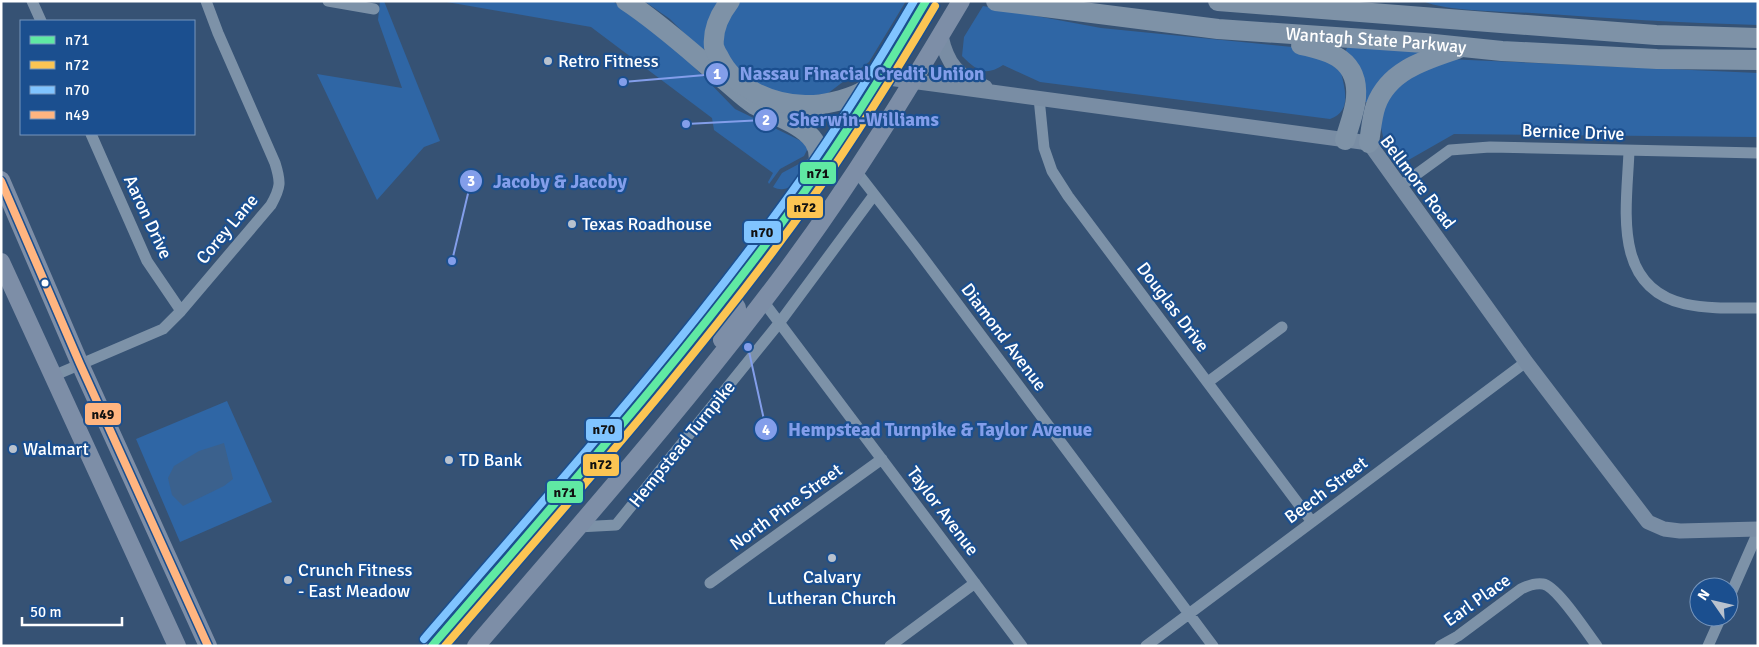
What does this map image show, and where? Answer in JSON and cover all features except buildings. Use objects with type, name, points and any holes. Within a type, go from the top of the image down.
[{"type":"highway","points":[[626,1],[659,24],[754,104],[810,135],[816,144],[819,154],[816,174]]},
{"type":"highway","points":[[730,1],[721,13],[715,31],[714,48],[723,65],[736,80],[755,92],[786,103],[806,106],[829,103],[860,93],[881,77]]},
{"type":"highway","name":"Wantagh State Parkway","points":[[996,1],[1218,29],[1502,51],[1656,59],[1758,60]]},
{"type":"highway","name":"Wantagh State Parkway","points":[[1218,1],[1656,35],[1758,38]]},
{"type":"highway","points":[[1392,1],[1396,4],[1472,21]]},
{"type":"highway","points":[[1218,29],[1323,49],[1336,55],[1348,66],[1354,78],[1356,98],[1346,140]]},
{"type":"highway","points":[[1369,143],[1376,105],[1391,81],[1415,63],[1463,47]]},
{"type":"main road","points":[[432,646],[726,297],[816,174],[881,77],[926,1]]},
{"type":"main road","name":"Hempstead Turnpike","points":[[476,646],[667,423],[763,301],[805,245],[856,171],[914,81],[961,1]]},
{"type":"main road","points":[[944,30],[946,54],[959,73],[970,81],[1005,94]]},
{"type":"main road","name":"Bellmore Road","points":[[881,77],[1369,143],[1526,362],[1648,522],[1664,529],[1680,531],[1758,530]]},
{"type":"main road","points":[[1,180],[80,364],[208,646]]},
{"type":"main road","points":[[1,262],[177,646]]},
{"type":"main road","points":[[667,423],[732,323],[737,308],[726,297]]},
{"type":"main road","points":[[121,524],[148,515]]},
{"type":"street","points":[[32,1],[41,20]]},
{"type":"street","name":"Corey Lane","points":[[53,376],[163,329],[181,311],[271,205],[279,190],[280,178],[275,163],[206,1]]},
{"type":"street","points":[[328,1],[374,9]]},
{"type":"street","name":"Douglas Drive","points":[[1039,98],[1044,148],[1052,171],[1068,196],[1312,522]]},
{"type":"street","name":"Aaron Drive","points":[[91,135],[147,261],[181,311]]},
{"type":"street","name":"Bernice Drive","points":[[1399,187],[1450,150],[1490,147],[1758,153]]},
{"type":"street","points":[[1629,151],[1626,222],[1628,243],[1633,264],[1650,287],[1666,298],[1685,304],[1758,308]]},
{"type":"street","name":"Diamond Avenue","points":[[856,171],[1214,646]]},
{"type":"street","name":"Hempstead Turnpike","points":[[578,526],[616,525],[780,322],[874,195]]},
{"type":"street","name":"Taylor Avenue","points":[[763,301],[1022,646]]},
{"type":"street","points":[[1208,382],[1282,327]]},
{"type":"street","name":"Beech Street","points":[[1146,646],[1526,362]]},
{"type":"street","name":"North Pine Street","points":[[710,584],[882,459]]},
{"type":"street","points":[[1738,577],[1758,530]]},
{"type":"street","points":[[890,646],[975,583]]},
{"type":"street","name":"Earl Place","points":[[1440,646],[1458,636],[1521,589],[1530,585],[1544,584],[1562,599],[1597,646]]},
{"type":"street","points":[[1708,646],[1717,627]]},
{"type":"shaded area","points":[[380,1],[384,1],[440,141],[424,147],[377,200],[317,74],[402,88],[378,20]]},
{"type":"shaded area","points":[[441,1],[612,1],[642,19],[671,43],[735,109],[801,141],[808,148],[804,156],[780,169],[769,184],[768,182],[773,173],[714,130],[712,118],[591,27]]},
{"type":"shaded area","points":[[644,1],[718,1],[705,49],[700,49],[670,19]]},
{"type":"shaded area","points":[[740,1],[906,1],[869,62],[827,94],[796,97],[769,93],[742,76],[723,54],[721,27],[732,6]]},
{"type":"shaded area","points":[[1422,1],[1758,1],[1758,25],[1673,22],[1476,10],[1434,5]]},
{"type":"shaded area","points":[[983,6],[1101,28],[1312,49],[1341,72],[1345,93],[1344,105],[1342,111],[1330,119],[1040,82],[1003,65],[991,71],[981,70],[962,56],[964,37]]},
{"type":"shaded area","points":[[1348,46],[1418,50],[1419,53],[1367,102],[1362,102],[1345,52]]},
{"type":"shaded area","points":[[1446,59],[1758,73],[1758,137],[1454,134],[1398,166],[1384,141],[1380,123],[1389,95],[1410,72]]},
{"type":"shaded area","points":[[808,159],[811,163],[791,187],[779,189],[773,187],[782,173]]},
{"type":"shaded area","points":[[227,401],[272,502],[180,542],[136,439]]},
{"type":"shaded area","points":[[224,443],[233,479],[224,486],[183,506],[172,495],[168,478],[174,466],[199,451]]},
{"type":"transit line","name":"n70","points":[[424,639],[617,415],[755,242],[829,138],[873,70],[914,1]]},
{"type":"transit line","name":"n71","points":[[432,646],[624,422],[717,308],[805,191],[837,145],[883,74],[926,1]]},
{"type":"transit line","name":"n72","points":[[445,646],[682,368],[772,253],[847,148],[935,6]]},
{"type":"transit line","name":"n49","points":[[1,181],[80,364],[208,646]]},
{"type":"place","name":"Retro Fitness","points":[[548,61]]},
{"type":"place","name":"Nassau Finacial Credit Uniion","points":[[623,82]]},
{"type":"place","name":"Sherwin-Williams","points":[[686,124]]},
{"type":"place","name":"Texas Roadhouse","points":[[572,224]]},
{"type":"place","name":"Jacoby & Jacoby","points":[[452,261]]},
{"type":"place","name":"Hempstead Turnpike & Taylor Avenue","points":[[748,347]]},
{"type":"place","name":"Walmart","points":[[13,449]]},
{"type":"place","name":"TD Bank","points":[[449,460]]},
{"type":"place","name":"Calvary Lutheran Church","points":[[832,558]]},
{"type":"place","name":"Crunch Fitness - East Meadow","points":[[288,580]]}]
